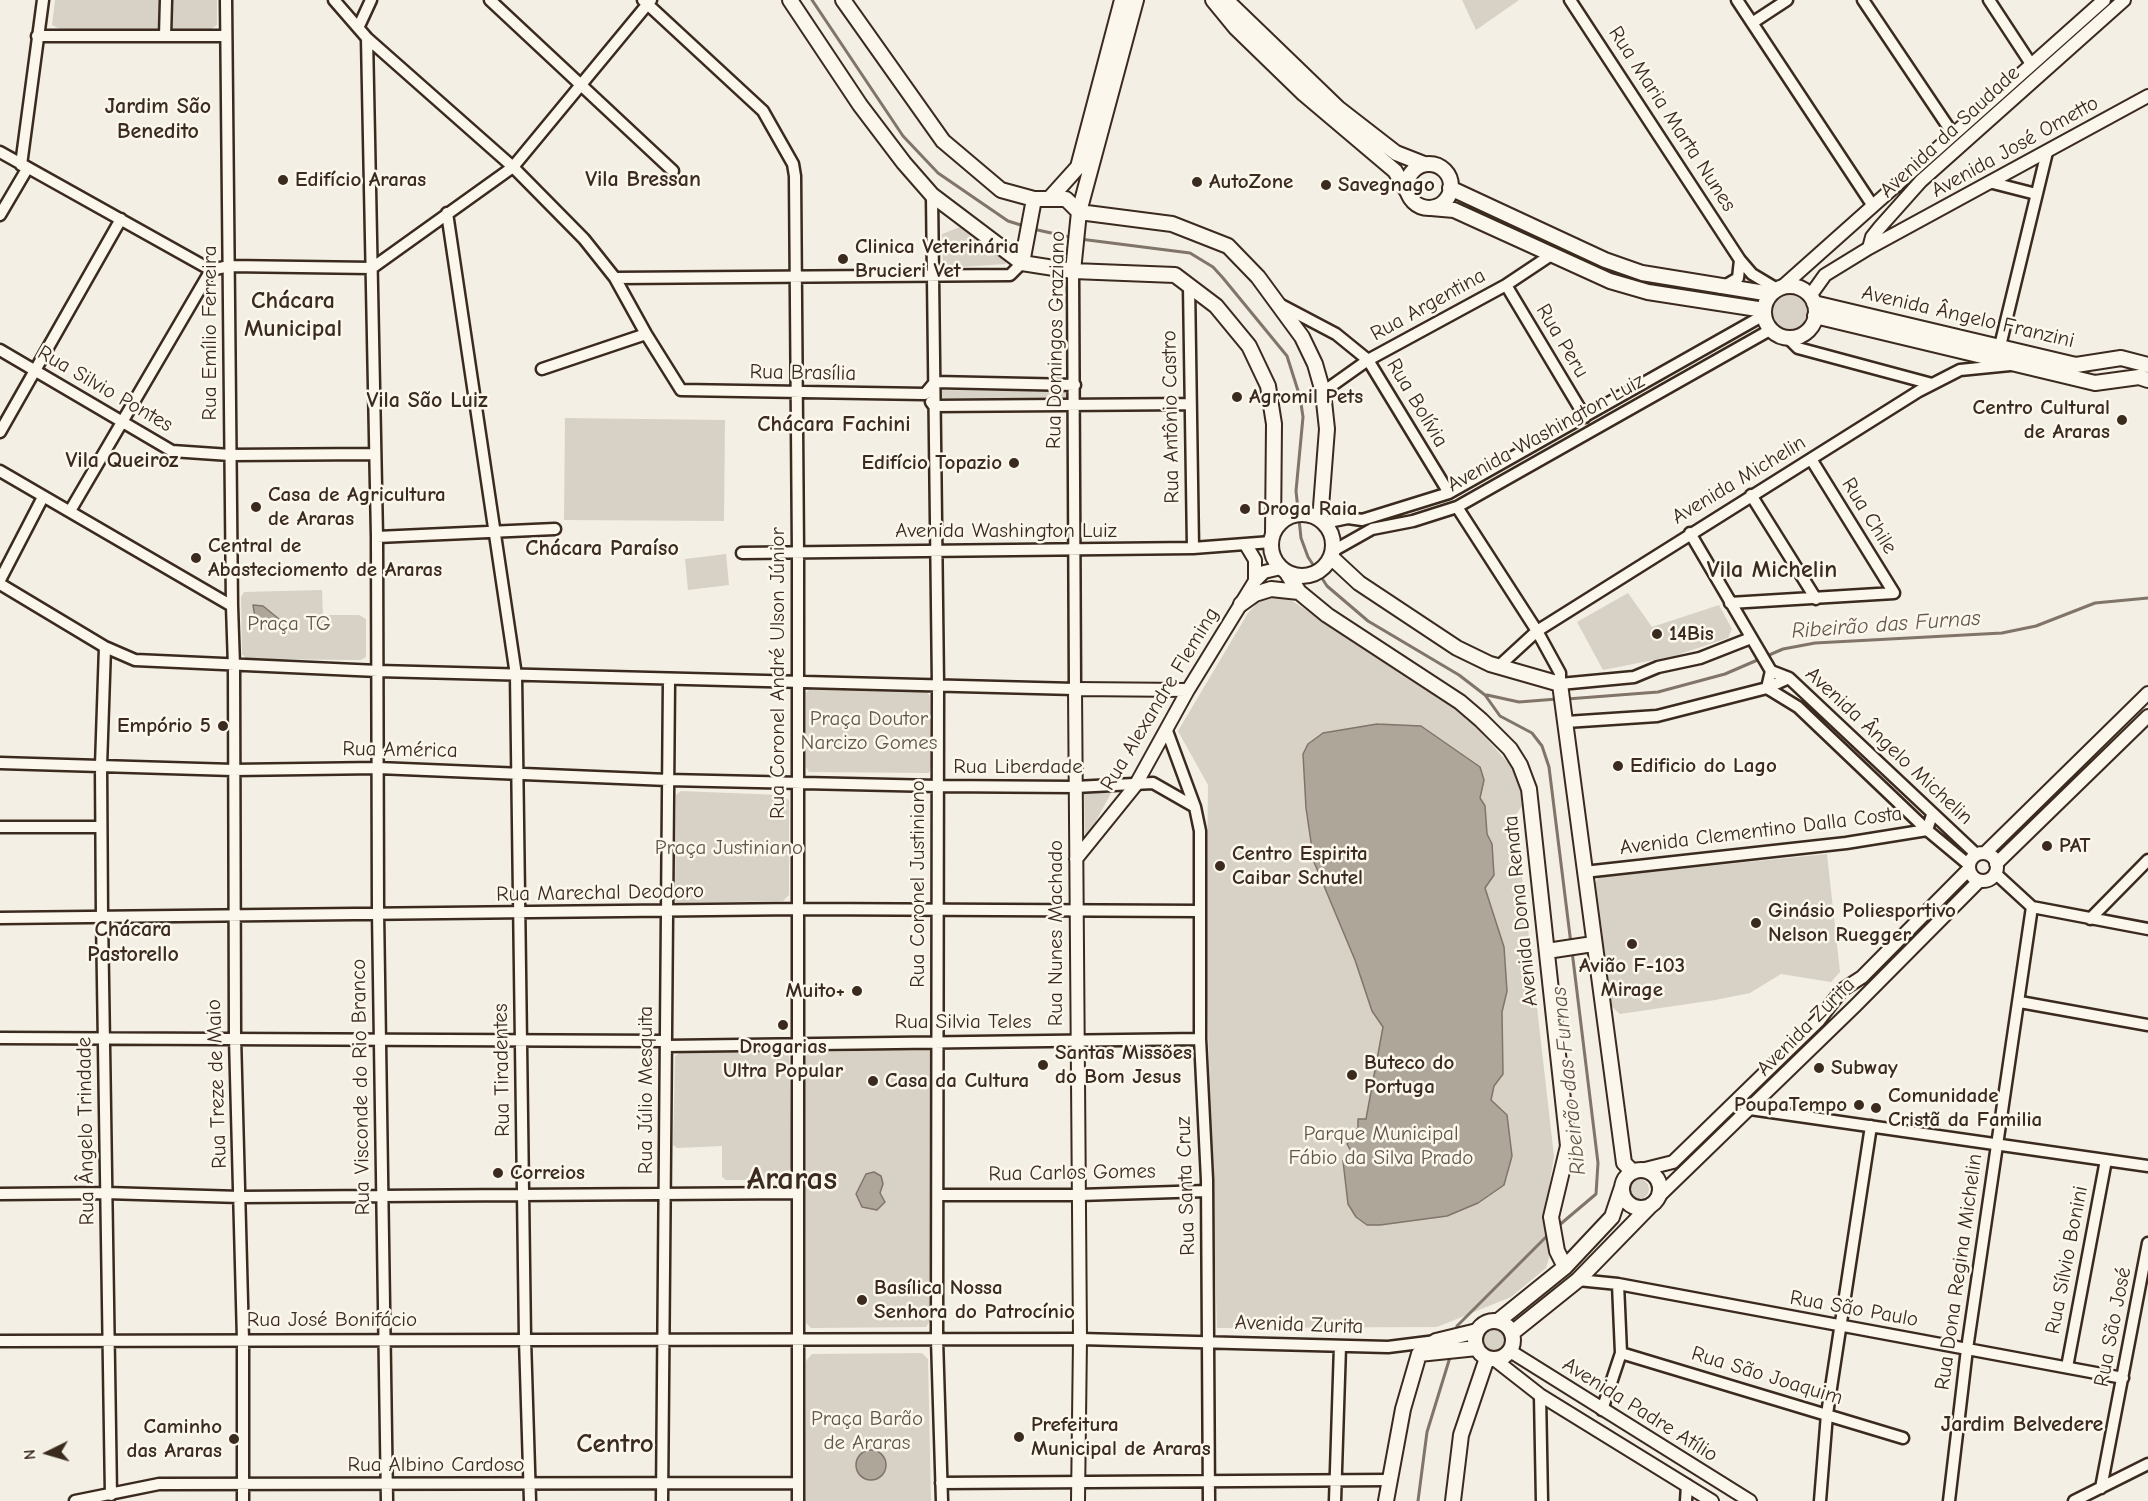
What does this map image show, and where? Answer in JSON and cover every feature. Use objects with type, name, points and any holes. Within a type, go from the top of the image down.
[{"type":"main road","points":[[790,0],[860,105],[904,163],[932,195],[1022,263],[1074,271],[1175,275],[1216,306],[1249,346],[1268,386],[1274,424],[1273,559],[1284,571],[1308,577],[1330,558],[1333,540],[1318,519],[1327,429],[1323,392],[1316,364],[1281,305],[1228,246],[1172,224],[1079,212],[1066,199],[1051,197],[1034,199],[1001,190],[943,141],[843,0]]},
{"type":"main road","points":[[1051,197],[1078,167],[1122,0]]},
{"type":"main road","name":"Rua Domingos Graziano","points":[[1074,271],[1079,212],[1136,0]]},
{"type":"main road","points":[[1213,0],[1236,28],[1304,94],[1395,171],[1417,204],[1454,210],[1610,281],[1648,291],[1764,313]]},
{"type":"main road","points":[[1226,0],[1338,108],[1396,153],[1443,169],[1450,181],[1450,188],[1444,202],[1431,208]]},
{"type":"main road","points":[[1408,193],[1408,179],[1417,167],[1424,164]]},
{"type":"main road","points":[[1450,188],[1605,260],[1642,273],[1721,288],[1777,290],[1797,287],[1813,305],[1813,324],[1803,335],[1789,339],[1770,330],[1764,313],[1777,290]]},
{"type":"main road","name":"Rua Domingos Graziano","points":[[1022,263],[1034,199]]},
{"type":"main road","name":"Avenida Ângelo Franzini","points":[[1813,305],[2076,365],[2121,358],[2148,365]]},
{"type":"main road","name":"Avenida Ângelo Franzini","points":[[1813,305],[2017,364],[2095,382],[2139,377],[2148,380]]},
{"type":"main road","points":[[2121,358],[2122,379]]},
{"type":"main road","points":[[1272,538],[1278,526],[1293,515],[1318,519]]},
{"type":"main road","points":[[1330,558],[1359,583],[1447,642],[1499,666],[1560,684],[1584,872],[1588,945],[1633,1168],[1622,1187],[1612,1217],[1565,1267],[1498,1321],[1486,1322],[1477,1331],[1436,1341],[1419,1354],[1403,1409],[1386,1501]]},
{"type":"main road","name":"Avenida Dona Renata","points":[[1284,571],[1299,592],[1327,615],[1460,702],[1510,749],[1520,765],[1529,789],[1568,1146],[1551,1217],[1557,1251],[1565,1267]]},
{"type":"main road","points":[[1241,604],[1255,594],[1271,589],[1299,592]]},
{"type":"main road","points":[[1547,951],[1588,945]]},
{"type":"main road","points":[[1512,1333],[1578,1280],[1654,1202],[1659,1186],[1657,1180],[1653,1175],[1633,1168]]},
{"type":"main road","points":[[1622,1187],[1629,1203],[1639,1208],[1654,1202]]},
{"type":"main road","points":[[1419,1354],[1486,1355],[1510,1351],[1513,1345],[1512,1333],[1498,1321]]},
{"type":"main road","points":[[1454,1501],[1461,1435],[1486,1355],[1477,1331]]},
{"type":"street","points":[[0,215],[24,167],[37,36],[43,0]]},
{"type":"street","points":[[165,36],[166,0]]},
{"type":"street","name":"Rua Emílio Ferreira","points":[[226,0],[234,666]]},
{"type":"street","points":[[334,0],[359,26],[367,38],[513,167],[584,238],[615,278],[646,334],[542,369]]},
{"type":"street","points":[[359,26],[371,0]]},
{"type":"street","points":[[490,0],[673,171]]},
{"type":"street","name":"Rua Maria Marta Nunes","points":[[1570,0],[1740,260],[1752,274],[1777,290]]},
{"type":"street","points":[[1737,0],[1873,206],[1874,238]]},
{"type":"street","points":[[1752,23],[1787,0]]},
{"type":"street","points":[[1863,0],[1953,134]]},
{"type":"street","points":[[1989,0],[2031,64]]},
{"type":"street","name":"Avenida da Saudade","points":[[1777,290],[1863,217],[2104,0]]},
{"type":"street","name":"Avenida da Saudade","points":[[1813,305],[1825,275],[1874,238],[1921,181],[2124,0]]},
{"type":"street","points":[[0,152],[211,270],[229,266],[372,268],[513,167],[647,2]]},
{"type":"street","name":"Rua Coronel André Ulson Júnior","points":[[647,2],[763,111],[793,164],[798,552],[797,1193],[800,1339],[798,1501]]},
{"type":"street","points":[[37,36],[226,36]]},
{"type":"street","name":"Rua Visconde do Rio Branco","points":[[367,38],[377,537],[378,912],[387,1501]]},
{"type":"street","name":"Avenida José Ometto","points":[[1874,238],[1993,183],[2148,96]]},
{"type":"street","points":[[2000,346],[2047,152]]},
{"type":"street","points":[[1993,183],[2036,194]]},
{"type":"street","name":"Rua Coronel Justiniano","points":[[932,195],[938,685],[937,1339],[942,1501]]},
{"type":"street","name":"Rua Tiradentes","points":[[447,213],[516,675],[525,1339],[530,1501]]},
{"type":"street","points":[[1863,217],[1874,238]]},
{"type":"street","points":[[0,432],[121,219]]},
{"type":"street","name":"Rua Argentina","points":[[1323,392],[1368,360],[1506,285],[1551,255]]},
{"type":"street","points":[[1721,288],[1738,278],[1740,260]]},
{"type":"street","points":[[615,278],[1010,275],[1022,263]]},
{"type":"street","points":[[70,511],[211,270]]},
{"type":"street","name":"Rua Domingos Graziano","points":[[1074,271],[1075,689]]},
{"type":"street","name":"Rua Antônio Castro","points":[[1189,285],[1193,548]]},
{"type":"street","name":"Rua Peru","points":[[1506,285],[1585,417]]},
{"type":"street","name":"Rua Bolívia","points":[[1281,305],[1336,334],[1368,360],[1449,493]]},
{"type":"street","name":"Avenida Washington Luiz","points":[[1318,519],[1362,520],[1449,493],[1764,313]]},
{"type":"street","name":"Avenida Washington Luiz","points":[[1330,558],[1372,529],[1413,521],[1457,507],[1770,330]]},
{"type":"street","name":"Rua Brasília","points":[[646,334],[681,390],[925,394]]},
{"type":"street","points":[[1789,339],[1798,348],[1932,384]]},
{"type":"street","name":"Rua Silvio Pontes","points":[[0,350],[172,451],[230,455],[374,454]]},
{"type":"street","name":"Avenida Michelin","points":[[1499,666],[1537,631],[1690,533],[1932,384],[1960,370],[2017,364]]},
{"type":"street","points":[[1075,385],[935,382],[925,394],[934,406],[1190,404]]},
{"type":"street","name":"Rua Chile","points":[[1811,459],[1894,593],[1816,599]]},
{"type":"street","points":[[0,471],[232,606]]},
{"type":"street","points":[[1730,603],[1816,599],[1751,495]]},
{"type":"street","points":[[43,497],[0,582],[105,647],[135,660],[234,666],[669,680],[1188,690]]},
{"type":"street","points":[[1457,507],[1537,631],[1560,673],[1560,684],[1634,677],[1658,668],[1700,658],[1751,638]]},
{"type":"street","points":[[377,537],[555,529]]},
{"type":"street","name":"Avenida Ângelo Michelin","points":[[1690,533],[1771,671],[1789,678],[1932,814],[1975,860]]},
{"type":"street","name":"Avenida Washington Luiz","points":[[742,553],[1193,548],[1246,545],[1272,538]]},
{"type":"street","points":[[1246,545],[1255,560],[1255,581]]},
{"type":"street","points":[[1255,581],[1264,572],[1284,571]]},
{"type":"street","name":"Rua Alexandre Fleming","points":[[1076,859],[1135,786],[1188,690],[1255,581]]},
{"type":"street","name":"Rua Ângelo Trindade","points":[[105,647],[101,766],[102,917],[111,1495]]},
{"type":"street","name":"Rua Treze de Maio","points":[[234,666],[235,1037],[243,1340],[243,1501]]},
{"type":"street","name":"Avenida Ângelo Michelin","points":[[1771,671],[1767,688],[1798,707],[1927,830],[1975,860]]},
{"type":"street","points":[[1566,722],[1658,716],[1767,688],[1789,678]]},
{"type":"street","name":"Rua Júlio Mesquita","points":[[662,1501],[669,680]]},
{"type":"street","name":"Rua Nunes Machado","points":[[1075,689],[1080,1339],[1078,1501]]},
{"type":"street","name":"Avenida Zurita","points":[[1633,1168],[1673,1162],[1818,1021],[1842,990],[1862,977],[1975,860],[2148,693]]},
{"type":"street","points":[[2132,709],[2146,721],[1996,868],[1987,880],[1979,880],[1972,876],[1975,860],[1992,857],[1996,868],[2032,907],[2148,929]]},
{"type":"street","name":"Rua Santa Cruz","points":[[1167,731],[1195,807],[1200,831],[1200,1039],[1207,1191],[1209,1501]]},
{"type":"street","name":"Rua América","points":[[0,763],[233,770],[378,768],[798,784]]},
{"type":"street","name":"Rua Liberdade","points":[[798,784],[1075,787],[1135,786],[1153,783],[1195,807]]},
{"type":"street","name":"Avenida Clementino Dalla Costa","points":[[1584,872],[1846,843],[1927,830],[1932,814]]},
{"type":"street","points":[[0,827],[102,827]]},
{"type":"street","points":[[2091,919],[2148,860]]},
{"type":"street","name":"Avenida Zurita","points":[[1654,1202],[1856,1006],[1979,880]]},
{"type":"street","name":"Rua Dona Regina Michelin","points":[[1949,1501],[1967,1349],[1996,1144],[2020,1002],[2032,907]]},
{"type":"street","name":"Rua Marechal Deodoro","points":[[0,918],[378,912],[518,914],[798,909],[1200,911]]},
{"type":"street","points":[[1842,990],[1856,1006]]},
{"type":"street","points":[[2020,1002],[2148,1025]]},
{"type":"street","name":"Rua Silvia Teles","points":[[0,1038],[235,1037],[666,1043],[1200,1039]]},
{"type":"street","points":[[1750,1109],[2148,1166]]},
{"type":"street","points":[[1820,1501],[1827,1414],[1871,1126]]},
{"type":"street","name":"Rua Sílvio Bonini","points":[[2067,1367],[2106,1160]]},
{"type":"street","name":"Rua Carlos Gomes","points":[[939,1195],[1079,1195],[1207,1191]]},
{"type":"street","points":[[0,1194],[106,1193],[240,1197],[797,1193]]},
{"type":"street","name":"Rua São José","points":[[2101,1488],[2148,1244]]},
{"type":"street","name":"Rua São Paulo","points":[[1578,1280],[1618,1284],[2123,1378]]},
{"type":"street","points":[[1602,1410],[1621,1353],[1618,1284]]},
{"type":"street","name":"Avenida Zurita","points":[[937,1339],[1209,1341],[1388,1347],[1436,1341]]},
{"type":"street","name":"Rua José Bonifácio","points":[[0,1341],[937,1339]]},
{"type":"street","points":[[1335,1501],[1340,1346]]},
{"type":"street","name":"Avenida Zurita","points":[[1388,1347],[1419,1354]]},
{"type":"street","name":"Avenida Padre Atílio","points":[[1510,1351],[1750,1501]]},
{"type":"street","name":"Rua São Joaquim","points":[[1621,1353],[1903,1438]]},
{"type":"street","name":"Avenida Padre Atílio","points":[[1486,1355],[1540,1395],[1712,1501]]},
{"type":"street","points":[[1542,1371],[1540,1395],[1542,1501]]},
{"type":"street","points":[[2074,1501],[2148,1464]]},
{"type":"street","points":[[941,1483],[1078,1480],[1389,1480]]},
{"type":"street","name":"Rua Albino Cardoso","points":[[75,1501],[159,1484],[798,1483]]},
{"type":"street","points":[[1686,1501],[1687,1485]]},
{"type":"green space","points":[[55,0],[217,0],[217,25],[210,30],[60,29],[52,25]]},
{"type":"green space","points":[[1462,0],[1519,0],[1476,30]]},
{"type":"green space","points":[[960,227],[1005,257],[1006,264],[947,268],[943,263],[942,234]]},
{"type":"green space","points":[[1789,294],[1802,299],[1807,312],[1802,325],[1789,330],[1776,325],[1771,312],[1776,299]]},
{"type":"green space","points":[[941,390],[1069,392],[1069,400],[941,398]]},
{"type":"green space","points":[[565,418],[725,420],[724,521],[564,520]]},
{"type":"green space","points":[[726,554],[729,585],[688,590],[685,559]]},
{"type":"green space","name":"Praça TG","points":[[322,590],[323,615],[359,615],[366,619],[366,657],[361,660],[247,659],[242,654],[241,597],[244,592]]},
{"type":"green space","name":"Parque Municipal Fábio da Silva Prado","points":[[1280,593],[1468,718],[1510,765],[1520,784],[1522,806],[1515,816],[1554,1156],[1544,1220],[1549,1258],[1546,1268],[1511,1297],[1437,1327],[1217,1328],[1206,964],[1208,785],[1178,731],[1248,613],[1261,599]]},
{"type":"green space","name":"14Bis","points":[[1628,593],[1652,627],[1719,605],[1732,629],[1728,638],[1674,656],[1603,670],[1577,622]]},
{"type":"green space","name":"Praça Doutor Narcizo Gomes","points":[[810,689],[926,691],[930,696],[931,768],[929,773],[809,772],[806,767],[806,693]]},
{"type":"green space","name":"Praça Justiniano","points":[[681,791],[780,795],[789,800],[789,895],[783,901],[678,903],[675,901],[676,795]]},
{"type":"green space","points":[[1084,793],[1111,793],[1089,834],[1085,834]]},
{"type":"green space","points":[[1827,854],[1840,972],[1831,982],[1781,974],[1750,993],[1715,1000],[1620,1014],[1608,1003],[1593,886],[1599,877]]},
{"type":"green space","points":[[928,1048],[932,1052],[930,1321],[926,1327],[811,1328],[806,1323],[805,1058],[808,1053]]},
{"type":"green space","points":[[785,1051],[789,1054],[792,1166],[782,1180],[726,1180],[722,1177],[722,1146],[677,1148],[673,1145],[675,1056],[681,1052]]},
{"type":"green space","points":[[1639,1179],[1646,1182],[1649,1189],[1646,1196],[1639,1199],[1632,1196],[1629,1189],[1632,1182]]},
{"type":"green space","points":[[1494,1327],[1499,1328],[1505,1334],[1505,1344],[1499,1350],[1494,1351],[1489,1350],[1483,1344],[1482,1339],[1483,1334],[1489,1328]]},
{"type":"green space","name":"Praça Barão de Araras","points":[[922,1353],[928,1359],[931,1501],[805,1501],[806,1361],[812,1354]]},
{"type":"shaded area","points":[[253,605],[263,606],[279,619],[281,628],[255,617]]},
{"type":"shaded area","points":[[1377,724],[1421,726],[1480,767],[1484,780],[1480,798],[1485,806],[1487,834],[1492,844],[1494,875],[1485,888],[1504,947],[1507,991],[1502,1012],[1503,1074],[1494,1086],[1491,1100],[1507,1115],[1512,1156],[1504,1185],[1478,1203],[1447,1216],[1367,1225],[1356,1217],[1348,1204],[1343,1161],[1351,1151],[1347,1144],[1352,1139],[1352,1133],[1358,1128],[1358,1119],[1366,1119],[1383,1027],[1372,1011],[1355,960],[1314,862],[1306,808],[1303,754],[1308,744],[1323,733]]},
{"type":"shaded area","points":[[874,1172],[881,1176],[883,1184],[880,1193],[885,1202],[877,1210],[862,1207],[856,1194],[866,1174]]},
{"type":"shaded area","points":[[871,1450],[882,1454],[886,1465],[882,1476],[871,1480],[860,1476],[856,1465],[860,1454]]},
{"type":"waterway","name":"Ribeirão das Furnas","points":[[812,0],[903,136],[938,173],[1008,221],[1024,226]]},
{"type":"waterway","name":"Ribeirão das Furnas","points":[[1033,229],[1074,238]]},
{"type":"waterway","name":"Ribeirão das Furnas","points":[[1080,239],[1190,253],[1213,267],[1287,356],[1300,397],[1303,417],[1296,491],[1301,538],[1308,557],[1327,586],[1368,621],[1459,675],[1485,695],[1500,716],[1532,733],[1542,746],[1549,767],[1571,944]]},
{"type":"waterway","name":"Ribeirão das Furnas","points":[[1567,699],[1658,692],[1725,674],[1783,649],[1815,643],[2002,633],[2036,626],[2095,603],[2148,598]]},
{"type":"waterway","name":"Ribeirão das Furnas","points":[[1487,695],[1519,702],[1557,699]]},
{"type":"waterway","name":"Ribeirão das Furnas","points":[[1557,1227],[1596,1194],[1598,1163],[1572,951]]},
{"type":"waterway","name":"Ribeirão das Furnas","points":[[1456,1333],[1457,1326],[1549,1234]]},
{"type":"waterway","name":"Ribeirão das Furnas","points":[[1418,1501],[1427,1432],[1451,1354]]},
{"type":"place","name":"Edifício Araras","points":[[283,180]]},
{"type":"place","name":"AutoZone","points":[[1197,182]]},
{"type":"place","name":"Savegnago","points":[[1326,185]]},
{"type":"place","name":"Clinica Veterinária Brucieri Vet","points":[[843,259]]},
{"type":"place","name":"Agromil Pets","points":[[1237,397]]},
{"type":"place","name":"Centro Cultural de Araras","points":[[2122,420]]},
{"type":"place","name":"Edifício Topazio","points":[[1014,463]]},
{"type":"place","name":"Casa de Agricultura de Araras","points":[[256,507]]},
{"type":"place","name":"Droga Raia","points":[[1245,509]]},
{"type":"place","name":"Central de Abasteciomento de Araras","points":[[196,558]]},
{"type":"place","name":"14Bis","points":[[1657,634]]},
{"type":"place","name":"Empório 5","points":[[223,726]]},
{"type":"place","name":"Edificio do Lago","points":[[1618,766]]},
{"type":"place","name":"PAT","points":[[2047,846]]},
{"type":"place","name":"Centro Espirita Caibar Schutel","points":[[1220,866]]},
{"type":"place","name":"Ginásio Poliesportivo Nelson Ruegger","points":[[1756,923]]},
{"type":"place","name":"Avião F-103 Mirage","points":[[1632,944]]},
{"type":"place","name":"Muito+","points":[[857,991]]},
{"type":"place","name":"Drogarias Ultra Popular","points":[[783,1025]]},
{"type":"place","name":"Santas Missões do Bom Jesus","points":[[1043,1065]]},
{"type":"place","name":"Subway","points":[[1819,1068]]},
{"type":"place","name":"Buteco do Portuga","points":[[1352,1075]]},
{"type":"place","name":"Casa da Cultura","points":[[873,1081]]},
{"type":"place","name":"PoupaTempo","points":[[1859,1105]]},
{"type":"place","name":"Comunidade Cristã da Familia","points":[[1876,1108]]},
{"type":"place","name":"Correios","points":[[498,1173]]},
{"type":"place","name":"Basílica Nossa Senhora do Patrocínio","points":[[862,1300]]},
{"type":"place","name":"Prefeitura Municipal de Araras","points":[[1019,1437]]},
{"type":"place","name":"Caminho das Araras","points":[[234,1439]]},
{"type":"district","name":"Jardim São Benedito","points":[[158,120]]},
{"type":"district","name":"Vila Bressan","points":[[643,180]]},
{"type":"district","name":"Chácara Municipal","points":[[293,315]]},
{"type":"district","name":"Vila São Luiz","points":[[427,401]]},
{"type":"district","name":"Chácara Fachini","points":[[834,425]]},
{"type":"district","name":"Vila Queiroz","points":[[122,461]]},
{"type":"district","name":"Chácara Paraíso","points":[[602,549]]},
{"type":"district","name":"Vila Michelin","points":[[1772,570]]},
{"type":"district","name":"Chácara Pastorello","points":[[133,942]]},
{"type":"district","name":"Araras","points":[[792,1180]]},
{"type":"district","name":"Jardim Belvedere","points":[[2022,1425]]},
{"type":"district","name":"Centro","points":[[615,1444]]}]
